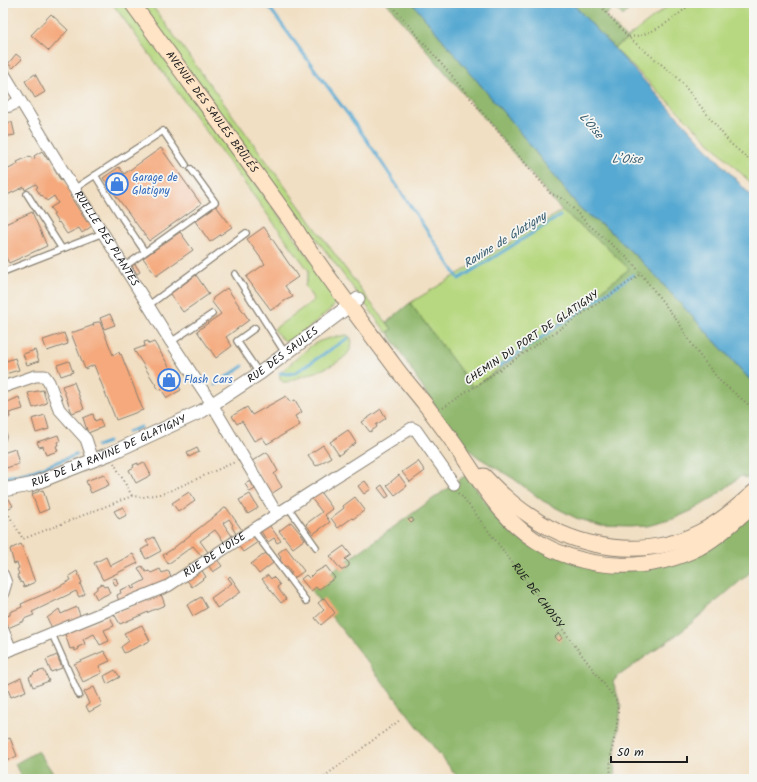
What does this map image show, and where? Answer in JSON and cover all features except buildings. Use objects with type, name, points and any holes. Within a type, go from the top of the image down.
[{"type":"main road","name":"AVENUE DES SAULES BRÛLÉS","points":[[132,3],[307,246],[402,361],[429,409],[458,450]]},
{"type":"main road","points":[[458,450],[511,502],[531,517],[552,529],[574,538],[611,548],[634,549],[655,547],[682,540],[710,527],[754,492]]},
{"type":"main road","points":[[458,450],[492,500],[505,516],[520,529],[552,550],[572,558],[594,563],[639,565],[658,562],[677,556],[708,542],[754,504]]},
{"type":"street","name":"RUELLE DES PLANTES","points":[[3,72],[74,189],[212,404]]},
{"type":"street","points":[[3,107],[10,106],[20,101]]},
{"type":"street","name":"RUE DES SAULES","points":[[212,404],[260,373],[354,302]]},
{"type":"street","points":[[3,387],[35,376],[45,376],[49,382],[59,409],[86,439],[93,460]]},
{"type":"street","points":[[212,404],[277,514]]},
{"type":"street","name":"RUE DE LA RAVINE DE GLATIGNY","points":[[3,490],[30,485],[109,454],[195,414],[212,404]]},
{"type":"street","name":"RUE DE L'OISE","points":[[7,652],[168,586],[412,428],[416,430],[454,484]]},
{"type":"street","points":[[3,575],[6,583],[3,593]]},
{"type":"street","points":[[3,630],[7,652]]},
{"type":"lane","points":[[74,189],[163,131],[215,202],[124,267]]},
{"type":"lane","points":[[95,175],[145,252]]},
{"type":"lane","points":[[27,194],[62,249]]},
{"type":"lane","points":[[3,272],[103,233]]},
{"type":"lane","points":[[149,305],[246,233]]},
{"type":"lane","points":[[235,274],[285,353]]},
{"type":"lane","points":[[171,342],[212,314]]},
{"type":"lane","points":[[255,328],[237,341],[260,373]]},
{"type":"lane","points":[[288,507],[316,547]]},
{"type":"lane","points":[[253,530],[306,601]]},
{"type":"lane","points":[[52,634],[79,695]]},
{"type":"path","points":[[390,3],[546,189],[550,193],[565,200],[588,224],[632,262],[679,323],[696,352],[721,382],[754,409]]},
{"type":"path","points":[[598,3],[628,37],[678,78],[730,143],[754,164]]},
{"type":"path","points":[[628,37],[640,36],[653,31],[692,3]]},
{"type":"path","name":"CHEMIN DU PORT DE GLATIGNY","points":[[429,409],[640,274]]},
{"type":"path","points":[[109,454],[132,496]]},
{"type":"path","points":[[3,506],[23,539],[132,496],[143,497],[165,493],[244,458]]},
{"type":"path","name":"RUE DE CHOISY","points":[[454,484],[616,700],[618,708],[610,767],[612,779]]},
{"type":"path","points":[[321,779],[400,720]]},
{"type":"green space","points":[[112,3],[125,3],[336,295],[334,306],[294,341],[284,340],[274,329],[314,300],[305,286],[309,271]]},
{"type":"green space","points":[[139,3],[150,3],[370,302],[392,329],[387,333],[315,237],[301,225]]},
{"type":"green space","points":[[387,3],[412,3],[518,130],[582,211],[610,231],[648,268],[754,384],[754,484],[747,478],[741,476],[713,498],[693,510],[673,519],[647,526],[601,526],[576,518],[543,501],[514,479],[478,457],[461,443],[426,393],[388,332],[392,329],[387,322],[410,303],[473,387],[495,373],[629,269],[603,244],[562,211]]},
{"type":"green space","points":[[572,3],[636,3],[623,16],[614,6],[605,16],[627,39],[614,48]]},
{"type":"green space","points":[[672,3],[754,3],[754,186],[614,48]]},
{"type":"green space","points":[[562,211],[603,244],[630,269],[473,388],[410,303]]},
{"type":"green space","points":[[347,335],[351,338],[351,347],[347,355],[339,361],[328,367],[287,382],[283,382],[281,380],[280,373],[312,345],[334,337]]},
{"type":"green space","points":[[466,475],[486,502],[511,528],[612,569],[723,539],[754,514],[754,569],[682,631],[617,677],[613,682],[621,706],[614,761],[615,779],[459,779],[309,588]]},
{"type":"green space","points":[[38,751],[57,779],[22,779],[15,764]]},
{"type":"water","name":"L’Oise","points":[[412,3],[572,3],[754,199],[754,384],[648,268],[610,231],[582,211],[518,130]]},
{"type":"waterway","name":"Ravine de Glatigny","points":[[266,3],[366,139],[459,279],[560,216]]},
{"type":"waterway","points":[[499,366],[633,275]]},
{"type":"waterway","points":[[280,373],[295,373],[348,338]]},
{"type":"waterway","points":[[215,385],[243,366]]},
{"type":"waterway","points":[[128,432],[141,427]]},
{"type":"waterway","points":[[97,446],[108,442]]},
{"type":"waterway","points":[[3,478],[33,471],[76,455]]},
{"type":"place","name":"Garage de Glatigny","points":[[117,184]]},
{"type":"place","name":"Flash Cars","points":[[169,380]]},
{"type":"water label","name":"L'Oise","points":[[591,126]]}]
